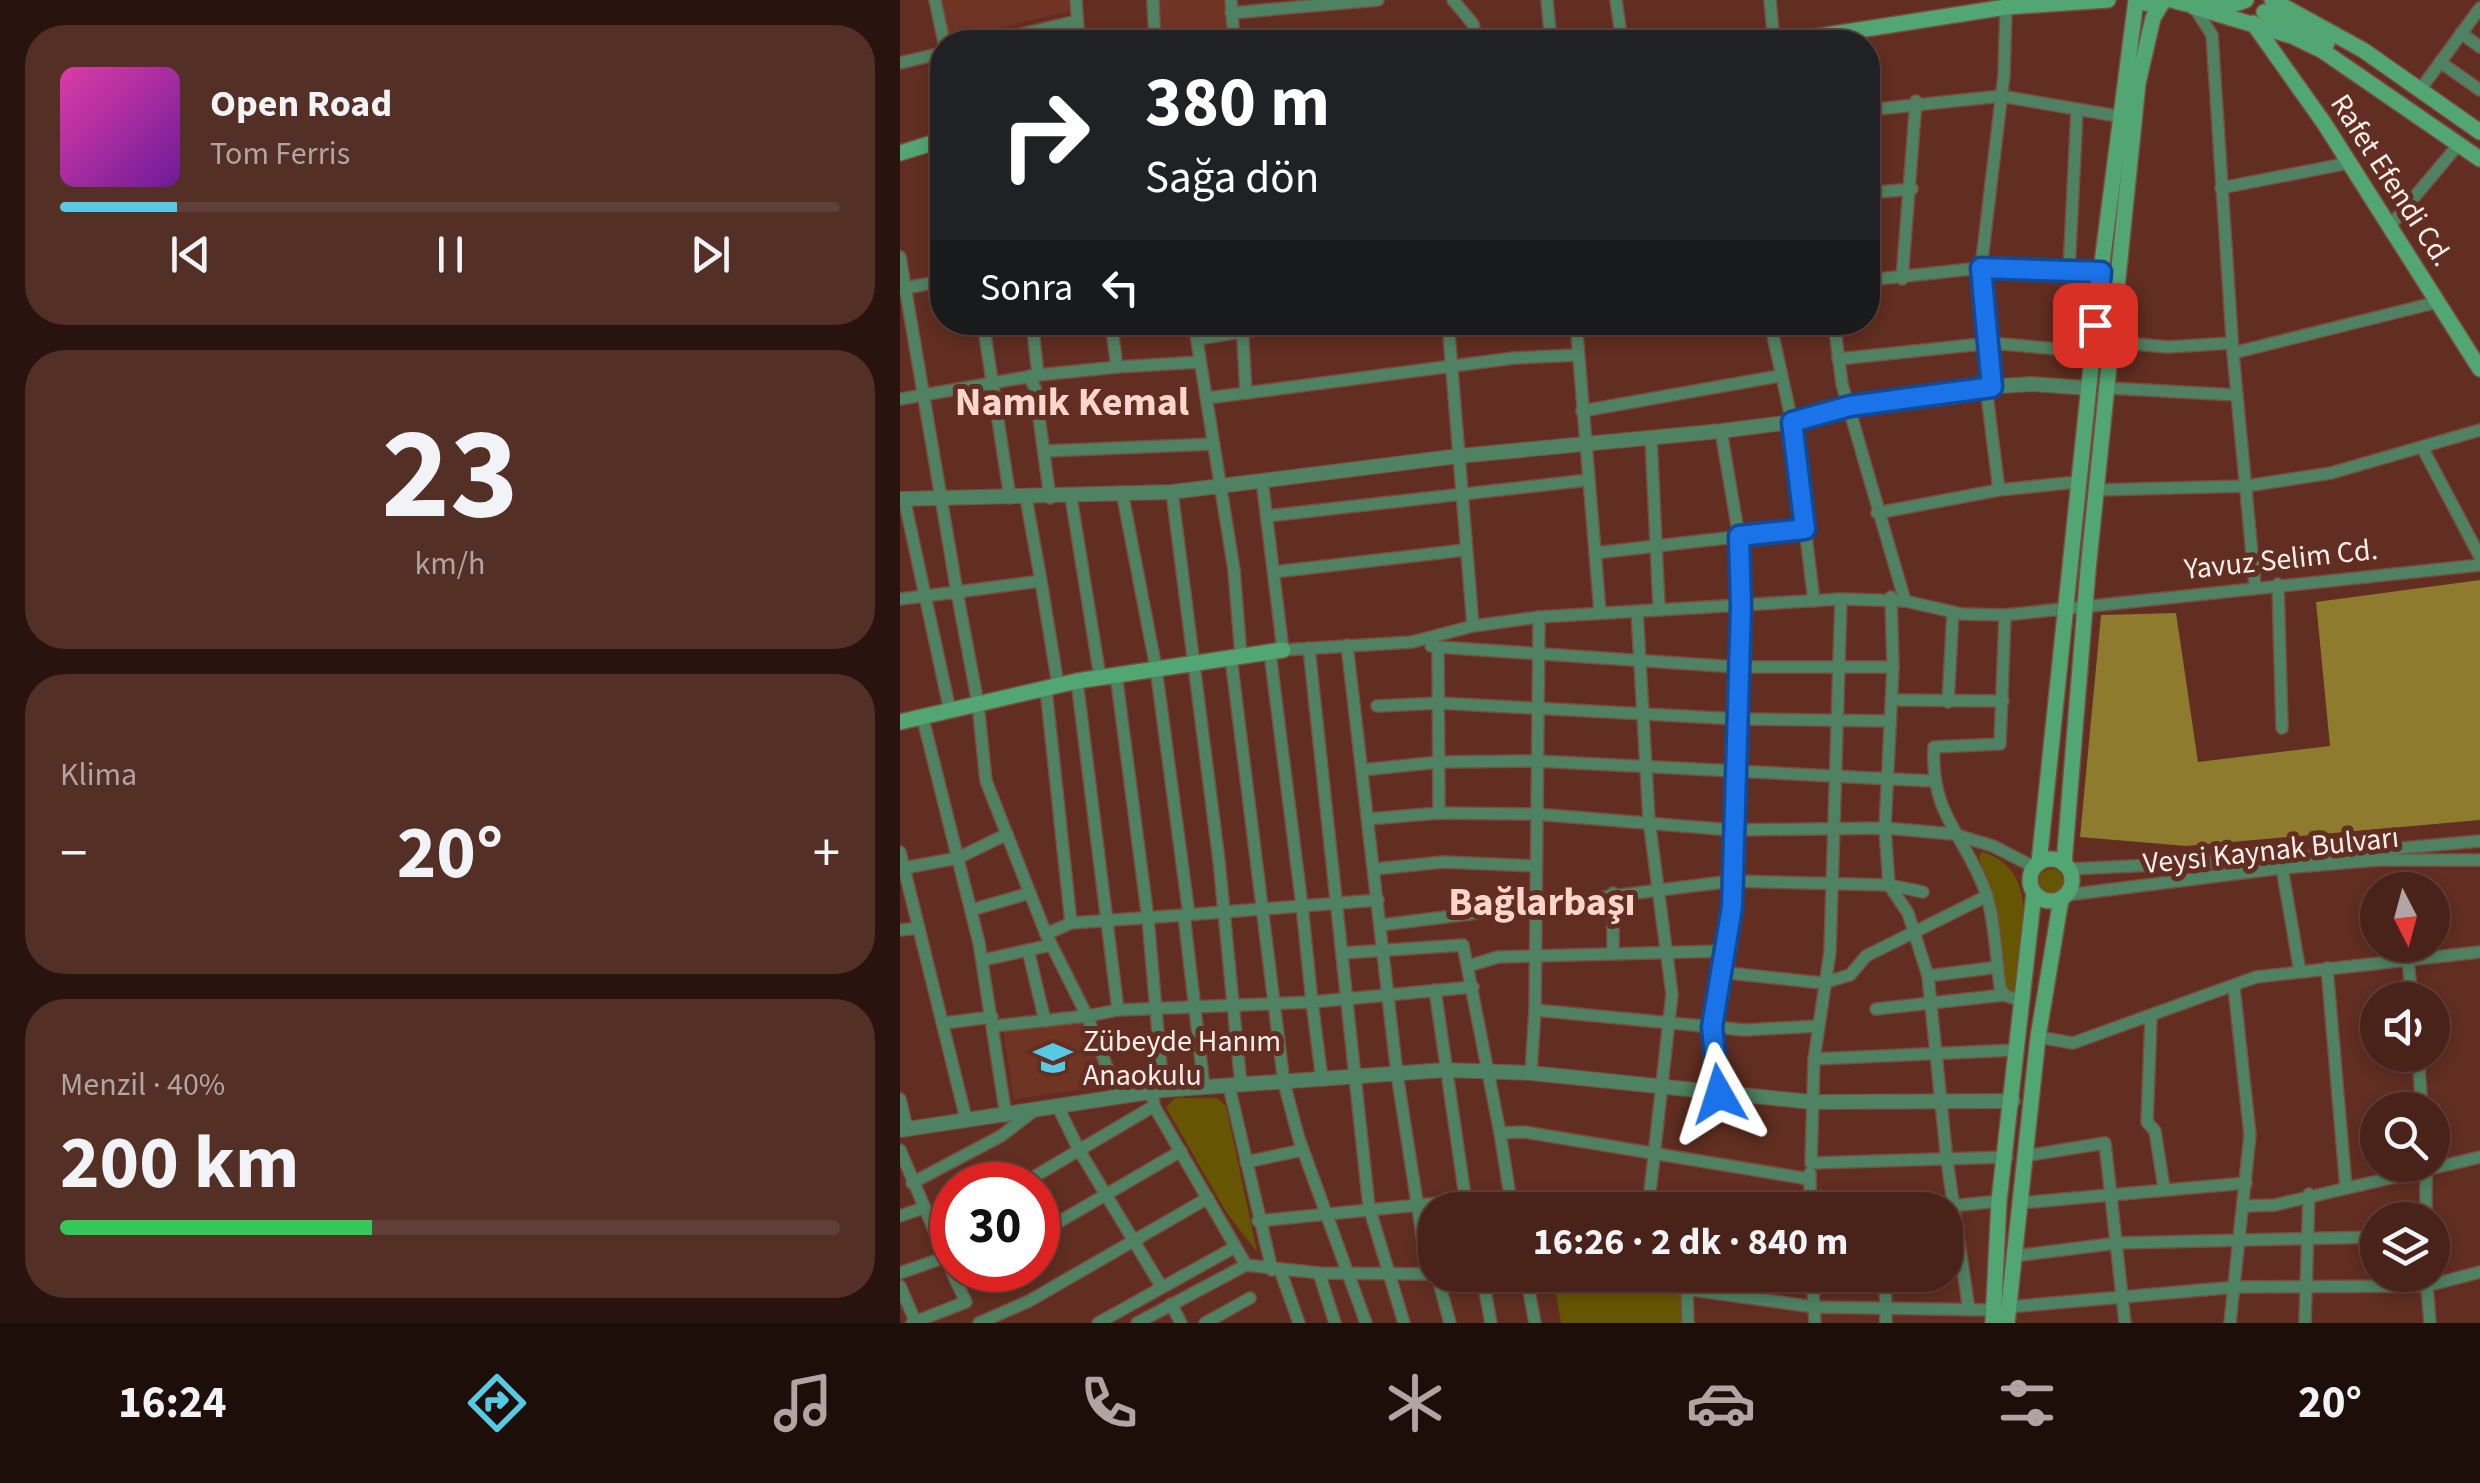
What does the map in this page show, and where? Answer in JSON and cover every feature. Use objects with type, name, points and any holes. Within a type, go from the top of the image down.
[{"type":"main road","points":[[2039,4],[2058,0]]},
{"type":"main road","points":[[1859,30],[2006,6],[2108,0]]},
{"type":"main road","points":[[2001,1316],[2014,1256],[2019,1203],[2012,1101],[2034,893],[2030,880],[2037,865],[2101,272],[2136,0],[2263,12],[2300,7],[2480,132]]},
{"type":"main road","points":[[2194,7],[2234,6],[2246,0]]},
{"type":"main road","points":[[2001,1316],[1999,1202],[2016,1157],[2064,897],[2072,881],[2066,866],[2087,604],[2138,83],[2152,18],[2167,1]]},
{"type":"main road","points":[[2263,12],[2292,36],[2354,68],[2480,158]]},
{"type":"main road","points":[[2263,12],[2339,50],[2480,148]]},
{"type":"main road","name":"Rafet Efendi Cd.","points":[[2263,12],[2349,163],[2480,369]]},
{"type":"main road","points":[[900,153],[930,144]]},
{"type":"main road","points":[[900,722],[1108,675],[1277,652]]},
{"type":"main road","points":[[2037,865],[2052,860],[2066,866]]},
{"type":"main road","points":[[2034,893],[2046,901],[2064,897]]},
{"type":"street","points":[[935,0],[941,30]]},
{"type":"street","points":[[1076,0],[1078,30]]},
{"type":"street","points":[[1153,0],[1154,30]]},
{"type":"street","points":[[1231,6],[1378,0]]},
{"type":"street","points":[[1453,0],[1475,30]]},
{"type":"street","points":[[1547,0],[1551,30]]},
{"type":"street","points":[[1616,0],[1620,30]]},
{"type":"street","points":[[1770,0],[1773,30]]},
{"type":"street","points":[[2420,90],[2478,4]]},
{"type":"street","points":[[1999,490],[1981,268],[2001,96],[2006,6]]},
{"type":"street","points":[[2194,7],[2212,34],[2232,348],[2255,586]]},
{"type":"street","points":[[1041,30],[1077,22]]},
{"type":"street","points":[[2461,34],[2480,47]]},
{"type":"street","points":[[900,63],[930,56]]},
{"type":"street","points":[[2440,62],[2480,90]]},
{"type":"street","points":[[1880,108],[2001,96],[2123,116]]},
{"type":"street","points":[[1902,279],[1916,102]]},
{"type":"street","points":[[2069,270],[2077,110]]},
{"type":"street","points":[[2390,226],[2459,144]]},
{"type":"street","points":[[2221,188],[2349,163]]},
{"type":"street","points":[[1880,192],[1912,189]]},
{"type":"street","points":[[900,257],[939,500],[978,704],[986,782],[1048,939],[1087,1016],[1118,1095]]},
{"type":"street","points":[[1880,280],[1981,268],[2101,272]]},
{"type":"street","points":[[904,288],[930,283]]},
{"type":"street","points":[[2113,342],[2168,348],[2232,348],[2438,302]]},
{"type":"street","points":[[985,335],[1010,498]]},
{"type":"street","points":[[1032,335],[1035,388],[1050,498]]},
{"type":"street","points":[[1112,335],[1118,366]]},
{"type":"street","points":[[1196,335],[1221,485],[1236,657],[1284,1083],[1303,1150],[1366,1323]]},
{"type":"street","points":[[1196,339],[1213,335]]},
{"type":"street","points":[[1242,335],[1246,393]]},
{"type":"street","points":[[1449,335],[1472,626]]},
{"type":"street","points":[[1577,335],[1600,612]]},
{"type":"street","points":[[1772,335],[1792,422],[1814,601]]},
{"type":"street","points":[[1835,335],[1877,513],[1905,601]]},
{"type":"street","points":[[1838,359],[1990,343],[2092,352]]},
{"type":"street","points":[[1206,398],[1514,358],[1578,355]]},
{"type":"street","points":[[900,400],[1034,375],[1200,362]]},
{"type":"street","points":[[1582,411],[1779,376]]},
{"type":"street","points":[[950,711],[902,498],[1123,497],[1459,456],[1721,432],[1792,422],[1850,406],[1989,387],[2031,384],[2088,388]]},
{"type":"street","points":[[2108,388],[2237,395]]},
{"type":"street","points":[[2097,490],[2246,486],[2331,473],[2480,430]]},
{"type":"street","points":[[1719,1094],[1712,1027],[1732,881],[1741,607],[1739,536],[1721,432]]},
{"type":"street","points":[[1651,438],[1658,608]]},
{"type":"street","points":[[1044,452],[1214,444]]},
{"type":"street","points":[[2422,447],[2480,557]]},
{"type":"street","points":[[1262,480],[1322,1080]]},
{"type":"street","points":[[1267,516],[1588,480]]},
{"type":"street","points":[[1877,513],[1999,490],[2078,482]]},
{"type":"street","points":[[1172,492],[1224,912],[1235,1086],[1246,1162],[1258,1221],[1299,1323]]},
{"type":"street","points":[[1072,497],[1108,675],[1148,918],[1156,1008],[1157,1095],[1181,1151],[1246,1265]]},
{"type":"street","points":[[1123,497],[1156,668],[1204,1087]]},
{"type":"street","points":[[1026,498],[1042,581],[1071,923]]},
{"type":"street","points":[[1594,553],[1805,529]]},
{"type":"street","points":[[1274,572],[1466,550]]},
{"type":"street","name":"Yavuz Selim Cd.","points":[[1412,642],[1472,626],[1600,612],[1891,597],[1953,612],[2005,616],[2255,586],[2480,566]]},
{"type":"street","points":[[900,599],[1042,581]]},
{"type":"street","points":[[2278,584],[2282,728]]},
{"type":"street","points":[[1891,597],[1893,667],[1885,828],[1889,885],[1914,932],[1928,976],[1952,1192]]},
{"type":"street","points":[[1810,1192],[1814,1059],[1822,983],[1830,952],[1841,598]]},
{"type":"street","points":[[1637,611],[1649,820],[1672,994],[1650,1192]]},
{"type":"street","points":[[1948,702],[1953,612]]},
{"type":"street","points":[[2004,994],[1987,896],[1953,834],[1932,781],[1934,748],[2000,744],[2005,616]]},
{"type":"street","points":[[1531,1072],[1539,617]]},
{"type":"street","points":[[1277,652],[1412,642],[1737,667],[1893,667]]},
{"type":"street","points":[[1258,1221],[1327,1217],[1418,1202],[1397,1074],[1347,646]]},
{"type":"street","points":[[1438,647],[1439,812]]},
{"type":"street","points":[[1309,648],[1340,903],[1352,1079],[1370,1208],[1404,1323]]},
{"type":"street","points":[[1077,681],[1097,816],[1105,921],[1118,1010]]},
{"type":"street","points":[[1892,700],[2002,701]]},
{"type":"street","points":[[1377,706],[1440,703],[1738,718],[1890,721]]},
{"type":"street","points":[[923,719],[983,960],[1006,1116]]},
{"type":"street","points":[[1362,770],[1438,762],[1536,761],[1932,781]]},
{"type":"street","points":[[1368,818],[1439,812],[1649,820],[1732,830],[1885,828],[1953,834],[2037,865]]},
{"type":"street","points":[[904,868],[958,858],[1007,834]]},
{"type":"street","name":"Veysi Kaynak Bulvarı","points":[[2066,866],[2280,860],[2480,841]]},
{"type":"street","points":[[900,852],[966,1120]]},
{"type":"street","name":"Veysi Kaynak Bulvarı","points":[[2064,897],[2282,868],[2378,860],[2480,860]]},
{"type":"street","points":[[1375,869],[1443,862],[1536,866]]},
{"type":"street","points":[[2282,868],[2300,972]]},
{"type":"street","points":[[1381,924],[1732,881],[1889,885],[1923,892]]},
{"type":"street","points":[[971,910],[1030,892]]},
{"type":"street","points":[[1613,893],[1613,952]]},
{"type":"street","points":[[1719,972],[1822,983],[1850,974],[1866,956],[1987,896]]},
{"type":"street","points":[[983,960],[1028,950],[1071,923],[1378,900]]},
{"type":"street","points":[[900,930],[919,928]]},
{"type":"street","points":[[1342,954],[1463,945],[1509,1192]]},
{"type":"street","points":[[1028,950],[1045,1021]]},
{"type":"street","points":[[1468,966],[1498,957],[1725,951]]},
{"type":"street","points":[[2450,955],[2480,952]]},
{"type":"street","points":[[2038,1038],[2074,1043],[2256,977],[2388,962]]},
{"type":"street","points":[[1928,976],[1998,966]]},
{"type":"street","points":[[2327,968],[2346,1188]]},
{"type":"street","points":[[944,1023],[1045,1021],[1118,1010],[1346,1000],[1472,987]]},
{"type":"street","points":[[2230,1323],[2250,1117],[2234,987]]},
{"type":"street","points":[[1435,990],[1464,1192]]},
{"type":"street","points":[[1876,1009],[2004,994],[2022,1000]]},
{"type":"street","points":[[1534,1010],[1746,1030],[1818,1026]]},
{"type":"street","points":[[2151,1018],[2147,1122],[2155,1132],[2164,1188]]},
{"type":"street","points":[[1814,1059],[2015,1050]]},
{"type":"street","points":[[900,1099],[904,1129],[1006,1116],[1118,1095],[1486,1070],[1812,1102],[2012,1101]]},
{"type":"street","points":[[1058,1162],[1157,1095]]},
{"type":"street","points":[[1057,1104],[1078,1150],[1161,1286]]},
{"type":"street","points":[[912,1183],[1000,1136],[1038,1108]]},
{"type":"street","points":[[1500,1134],[1524,1132],[1810,1179]]},
{"type":"street","points":[[1812,1164],[2016,1157],[2105,1143],[2124,1323]]},
{"type":"street","points":[[900,1150],[902,1165],[930,1222]]},
{"type":"street","points":[[1246,1162],[1303,1150]]},
{"type":"street","points":[[1060,1222],[1181,1151]]},
{"type":"street","points":[[2450,1163],[2480,1157]]},
{"type":"street","points":[[2244,1206],[2275,1204],[2370,1182]]},
{"type":"street","points":[[2019,1203],[2246,1183]]},
{"type":"street","points":[[2305,1323],[2309,1194]]},
{"type":"street","points":[[961,1292],[977,1323],[1029,1301],[1208,1198]]},
{"type":"street","points":[[1963,1206],[1999,1202]]},
{"type":"street","points":[[900,1216],[923,1208]]},
{"type":"street","points":[[2014,1256],[2118,1243],[2360,1237]]},
{"type":"street","points":[[1098,1323],[1235,1247]]},
{"type":"street","points":[[900,1274],[930,1262]]},
{"type":"street","points":[[1137,1323],[1246,1265],[1319,1273],[1418,1274]]},
{"type":"street","points":[[1963,1269],[1969,1310]]},
{"type":"street","points":[[2450,1277],[2480,1272]]},
{"type":"street","points":[[1319,1273],[1335,1323]]},
{"type":"street","points":[[900,1286],[914,1323],[966,1302]]},
{"type":"street","points":[[1700,1292],[1886,1317],[1969,1310],[2001,1316],[2123,1297],[2236,1288],[2306,1290],[2360,1286]]},
{"type":"street","points":[[1439,1292],[1450,1323]]},
{"type":"street","points":[[1485,1292],[1491,1323]]},
{"type":"street","points":[[1529,1292],[1535,1323]]},
{"type":"street","points":[[1686,1292],[1688,1323]]},
{"type":"street","points":[[1814,1292],[1815,1323]]},
{"type":"street","points":[[1885,1292],[1886,1317]]},
{"type":"street","points":[[2427,1292],[2430,1323]]},
{"type":"street","points":[[1204,1323],[1250,1298]]},
{"type":"street","points":[[1170,1304],[1181,1323]]},
{"type":"shaded area","points":[[938,0],[1069,0],[1069,11],[991,30],[944,30]]},
{"type":"shaded area","points":[[1160,0],[1225,0],[1227,30],[1162,30]]},
{"type":"shaded area","points":[[2480,580],[2480,820],[2186,846],[2080,837],[2101,615],[2176,613],[2198,762],[2330,746],[2316,602]]},
{"type":"shaded area","points":[[1982,852],[2001,861],[2021,891],[2024,932],[2017,993],[2005,992],[1979,856]]},
{"type":"shaded area","points":[[2051,869],[2063,881],[2051,893],[2039,881]]},
{"type":"shaded area","name":"Zübeyde Hanım Anaokulu","points":[[1086,1022],[1108,1086],[1014,1099],[1003,1030]]},
{"type":"shaded area","points":[[1176,1098],[1217,1098],[1226,1106],[1257,1252],[1226,1212],[1166,1107]]},
{"type":"shaded area","points":[[1555,1292],[1681,1295],[1684,1323],[1561,1323]]},
{"type":"place","name":"Zübeyde Hanım Anaokulu","points":[[1053,1058]]},
{"type":"district","name":"Namık Kemal","points":[[1072,401]]},
{"type":"district","name":"Bağlarbaşı","points":[[1542,901]]},
{"type":"route","points":[[1719,1094],[1712,1027],[1732,907],[1741,607],[1739,536],[1805,529],[1792,422],[1850,406],[1992,387],[1981,268],[2101,272],[2095,325]]}]
